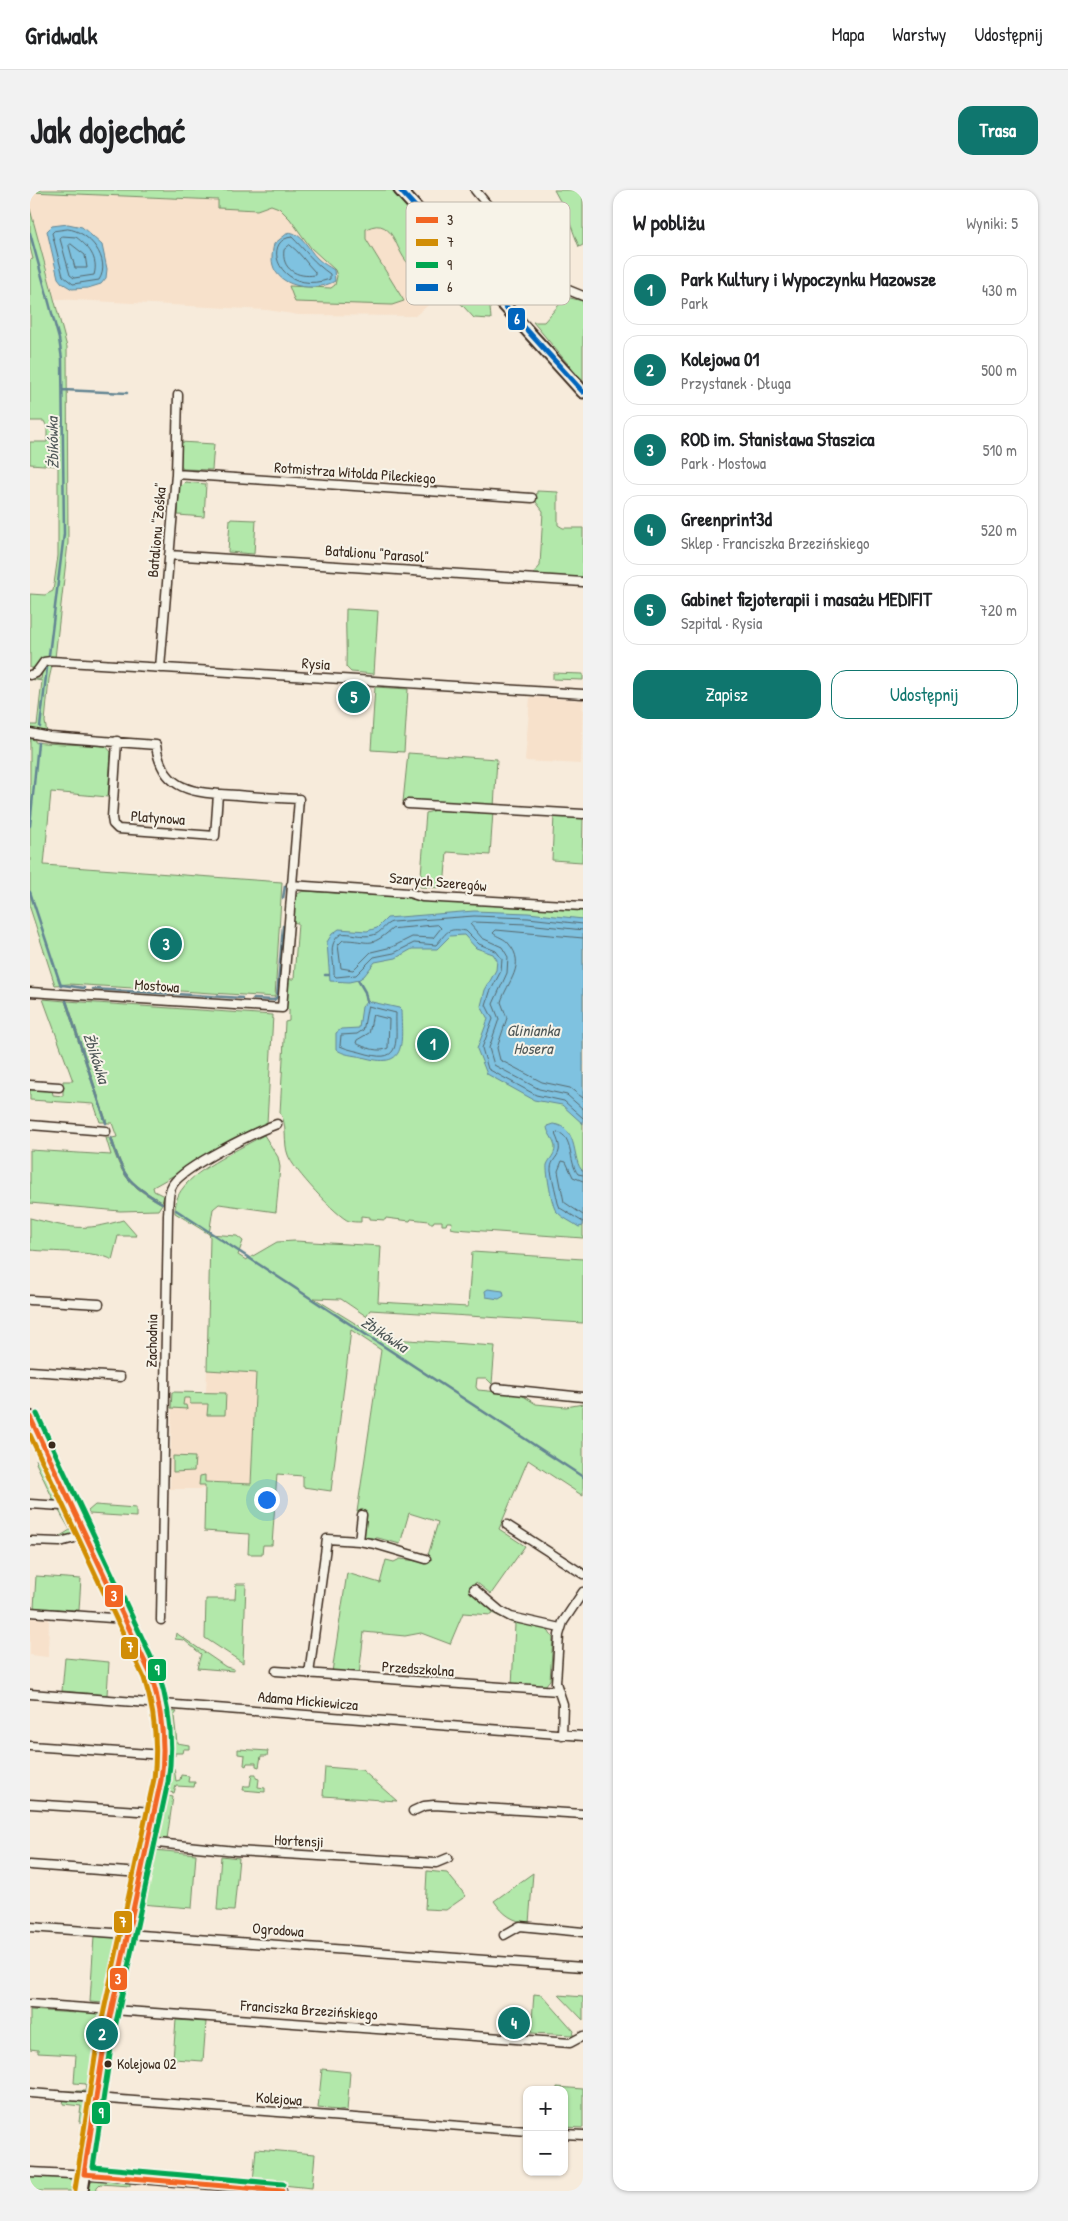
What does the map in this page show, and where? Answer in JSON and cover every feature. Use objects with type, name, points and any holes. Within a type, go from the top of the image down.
[{"type":"street","points":[[400,190],[411,202]]},
{"type":"street","points":[[475,190],[483,202]]},
{"type":"street","points":[[570,290],[583,296]]},
{"type":"street","points":[[504,305],[583,392]]},
{"type":"street","name":"Batalionu \"Zośka\"","points":[[160,668],[176,474],[178,395]]},
{"type":"street","name":"Rotmistrza Witolda Pileckiego","points":[[176,474],[532,498]]},
{"type":"street","name":"Batalionu \"Parasol\"","points":[[170,555],[583,582]]},
{"type":"street","name":"Rysia","points":[[30,675],[36,673],[42,663],[47,661],[583,694]]},
{"type":"street","points":[[30,733],[57,738],[156,745],[161,766],[176,784],[193,792],[299,800],[291,885]]},
{"type":"street","name":"Platynowa","points":[[117,741],[112,818],[113,824],[118,829],[214,836],[218,794]]},
{"type":"street","points":[[408,804],[583,814]]},
{"type":"street","name":"Szarych Szeregów","points":[[291,885],[409,893],[422,897],[583,906]]},
{"type":"street","name":"Mostowa","points":[[30,992],[282,1008],[291,885]]},
{"type":"street","points":[[30,1086],[59,1087]]},
{"type":"street","name":"Zachodnia","points":[[161,1620],[168,1215],[172,1186],[179,1177],[191,1169],[258,1132],[277,1124]]},
{"type":"street","points":[[30,1125],[106,1130]]},
{"type":"street","points":[[30,1300],[99,1304]]},
{"type":"street","points":[[30,1371],[120,1377]]},
{"type":"street","points":[[496,1388],[583,1396]]},
{"type":"street","points":[[31,1420],[151,1675],[160,1703],[164,1755],[154,1812],[111,2010],[82,2191]]},
{"type":"street","points":[[30,1504],[62,1506],[70,1502]]},
{"type":"street","points":[[355,1541],[362,1515]]},
{"type":"street","points":[[507,1525],[583,1574]]},
{"type":"street","points":[[30,1541],[60,1542],[86,1535]]},
{"type":"street","points":[[309,1674],[326,1539],[375,1544],[426,1559]]},
{"type":"street","points":[[474,1589],[512,1617],[560,1628]]},
{"type":"street","points":[[562,1735],[563,1704],[556,1683],[560,1628],[583,1592]]},
{"type":"street","points":[[30,1612],[125,1619]]},
{"type":"street","name":"Przedszkolna","points":[[276,1671],[558,1691]]},
{"type":"street","name":"Adama Mickiewicza","points":[[30,1694],[583,1736]]},
{"type":"street","points":[[30,1746],[164,1755]]},
{"type":"street","points":[[30,1804],[154,1812]]},
{"type":"street","points":[[414,1811],[426,1805],[434,1804],[583,1814]]},
{"type":"street","name":"Hortensji","points":[[147,1842],[236,1851],[436,1863],[448,1858]]},
{"type":"street","points":[[30,1865],[141,1873]]},
{"type":"street","points":[[504,1934],[520,1926],[583,1932]]},
{"type":"street","name":"Ogrodowa","points":[[30,1927],[583,1967]]},
{"type":"street","name":"Franciszka Brzezińskiego","points":[[30,2004],[570,2043],[583,2036]]},
{"type":"street","name":"Kolejowa","points":[[30,2093],[523,2131]]},
{"type":"street","points":[[568,2134],[583,2135]]},
{"type":"street","points":[[30,2172],[84,2174],[282,2191]]},
{"type":"shaded area","points":[[358,190],[406,243],[406,305],[428,305],[415,316],[299,315],[267,310],[55,299],[30,209],[30,192],[218,200]]},
{"type":"shaded area","points":[[530,697],[583,700],[581,764],[525,761]]},
{"type":"shaded area","points":[[207,1370],[256,1372],[251,1484],[205,1482],[204,1489],[170,1489],[172,1392],[206,1392]]},
{"type":"shaded area","points":[[30,1618],[49,1619],[48,1657],[30,1655]]},
{"type":"green space","points":[[30,190],[393,190],[406,205],[406,260],[395,240],[384,228],[376,226],[366,229],[366,239],[404,301],[392,305],[295,302],[289,286],[331,288],[335,285],[337,276],[335,270],[311,248],[290,219],[279,208],[271,205],[257,210],[218,208],[218,200],[30,192]]},
{"type":"green space","points":[[554,190],[583,190],[583,245],[579,247],[570,223],[570,202],[561,202]]},
{"type":"green space","points":[[30,209],[67,347],[68,543],[55,658],[42,659],[35,668],[30,668],[30,594],[45,595],[53,591],[58,556],[58,466],[30,464],[30,442],[47,442],[47,427],[44,421],[30,421],[30,260],[33,259],[30,247]]},
{"type":"green space","points":[[570,298],[583,301],[583,382],[533,322],[544,322],[559,305],[570,305]]},
{"type":"green space","points":[[462,305],[489,305],[491,319],[474,318]]},
{"type":"green space","points":[[180,442],[214,444],[212,470],[183,469],[179,463]]},
{"type":"green space","points":[[185,482],[206,484],[204,517],[178,515],[179,488]]},
{"type":"green space","points":[[537,491],[558,492],[558,525],[563,528],[583,528],[583,579],[534,577],[534,573],[540,566],[543,511],[536,502]]},
{"type":"green space","points":[[230,519],[256,520],[254,554],[228,552]]},
{"type":"green space","points":[[346,609],[378,611],[374,674],[351,672],[346,667]]},
{"type":"green space","points":[[43,666],[52,666],[45,722],[47,733],[30,730],[30,725],[37,725],[42,681],[30,679],[41,679]]},
{"type":"green space","points":[[553,673],[583,674],[583,680],[553,679]]},
{"type":"green space","points":[[375,687],[408,689],[404,752],[371,750]]},
{"type":"green space","points":[[30,739],[35,740],[35,742],[44,743],[106,746],[111,752],[108,797],[51,792],[44,865],[282,882],[275,997],[69,984],[55,985],[30,908]]},
{"type":"green space","points":[[408,753],[497,759],[494,807],[403,802]]},
{"type":"green space","points":[[440,809],[493,812],[490,855],[447,852],[444,888],[420,887],[426,813]]},
{"type":"green space","points":[[554,815],[583,816],[582,862],[552,860]]},
{"type":"green space","points":[[300,892],[583,909],[583,1238],[455,1229],[451,1228],[452,1222],[442,1225],[442,1221],[429,1223],[429,1221],[411,1219],[410,1221],[386,1218],[385,1220],[361,1216],[361,1222],[350,1221],[343,1218],[325,1202],[306,1181],[288,1155],[284,1123],[280,1113],[285,1022],[289,1021],[289,1010],[286,1009],[287,979],[294,979],[298,923],[290,922],[294,899]]},
{"type":"green space","points":[[43,999],[65,1001],[105,1122],[100,1122],[94,1104],[30,1100],[30,1088],[52,1090],[53,1095],[63,1096],[63,1081],[73,1081]]},
{"type":"green space","points":[[67,1001],[273,1015],[267,1123],[153,1187],[154,1191],[164,1196],[162,1202],[134,1183],[128,1177],[120,1162],[112,1138],[117,1137],[112,1123],[107,1123]]},
{"type":"green space","points":[[264,1135],[278,1157],[280,1167],[276,1212],[219,1204],[213,1209],[209,1234],[175,1213],[179,1194],[198,1173]]},
{"type":"green space","points":[[106,1138],[109,1138],[118,1162],[127,1178],[140,1190],[162,1204],[158,1210],[120,1211],[30,1203],[30,1150],[111,1155]]},
{"type":"green space","points":[[30,1218],[76,1227],[97,1226],[123,1220],[137,1236],[118,1236],[112,1260],[86,1253],[30,1250]]},
{"type":"green space","points":[[209,1234],[237,1236],[243,1241],[238,1255],[246,1260],[277,1242],[295,1241],[381,1246],[378,1302],[468,1307],[472,1252],[583,1259],[583,1323],[370,1310],[366,1316],[341,1299],[314,1298],[379,1338],[495,1346],[492,1384],[486,1378],[477,1378],[476,1387],[478,1390],[520,1394],[536,1404],[566,1407],[583,1404],[583,1496],[528,1460],[499,1529],[525,1546],[491,1594],[476,1582],[472,1591],[521,1623],[547,1629],[553,1638],[550,1680],[544,1687],[512,1686],[515,1624],[492,1613],[491,1615],[463,1613],[450,1644],[421,1633],[405,1636],[364,1632],[359,1675],[332,1672],[347,1573],[380,1583],[386,1560],[394,1562],[400,1559],[426,1562],[438,1522],[409,1513],[400,1544],[378,1538],[363,1537],[364,1514],[357,1512],[381,1350],[351,1330],[331,1491],[303,1487],[303,1476],[277,1474],[272,1545],[263,1545],[262,1554],[248,1554],[249,1534],[204,1531],[205,1485],[199,1485],[200,1476],[205,1475],[205,1482],[251,1484],[256,1373],[207,1370]]},
{"type":"green space","points":[[172,1392],[226,1393],[225,1415],[207,1415],[208,1404],[190,1404],[190,1398],[184,1398],[183,1405],[186,1405],[187,1409],[171,1408]]},
{"type":"green space","points":[[43,1456],[61,1496],[60,1499],[54,1501],[36,1463],[36,1459]]},
{"type":"green space","points":[[173,1456],[195,1457],[194,1471],[173,1472]]},
{"type":"green space","points":[[95,1505],[136,1508],[136,1517],[89,1514],[88,1511]]},
{"type":"green space","points":[[58,1509],[66,1509],[77,1529],[73,1536],[65,1534],[61,1539],[57,1540],[57,1538],[70,1530]]},
{"type":"green space","points":[[36,1576],[81,1579],[79,1610],[34,1608]]},
{"type":"green space","points":[[236,1584],[246,1584],[243,1663],[205,1638],[206,1599],[235,1599]]},
{"type":"green space","points":[[176,1633],[226,1667],[234,1669],[234,1671],[197,1668],[201,1654],[184,1640],[175,1639]]},
{"type":"green space","points":[[65,1658],[109,1662],[107,1695],[62,1691]]},
{"type":"green space","points":[[170,1711],[177,1712],[174,1716],[177,1743],[189,1745],[189,1749],[183,1749],[182,1753],[175,1753],[175,1756],[170,1755],[168,1716]]},
{"type":"green space","points":[[238,1749],[268,1751],[267,1756],[261,1756],[259,1767],[256,1766],[256,1763],[244,1765],[245,1755],[238,1754]]},
{"type":"green space","points":[[325,1767],[362,1770],[397,1801],[323,1796]]},
{"type":"green space","points":[[168,1768],[174,1768],[176,1781],[180,1780],[181,1775],[189,1776],[188,1782],[195,1782],[194,1787],[176,1786],[174,1793],[164,1791]]},
{"type":"green space","points":[[252,1774],[256,1774],[256,1778],[259,1779],[258,1787],[265,1788],[265,1792],[243,1790],[244,1786],[250,1786]]},
{"type":"green space","points":[[163,1795],[173,1797],[167,1839],[159,1839],[155,1834]]},
{"type":"green space","points":[[154,1850],[196,1854],[192,1908],[140,1904]]},
{"type":"green space","points":[[221,1856],[239,1858],[234,1911],[217,1910]]},
{"type":"green space","points":[[427,1871],[447,1873],[466,1896],[446,1910],[425,1909]]},
{"type":"green space","points":[[533,1873],[529,1923],[518,1921],[501,1910],[494,1901]]},
{"type":"green space","points":[[94,1936],[119,1938],[120,1940],[108,1998],[104,2003],[90,2002]]},
{"type":"green space","points":[[534,1994],[542,1995],[574,2031],[573,2035],[531,2033]]},
{"type":"green space","points":[[559,1995],[583,1997],[583,2020]]},
{"type":"green space","points":[[30,2010],[75,2013],[75,2010],[101,2012],[104,2017],[93,2080],[88,2093],[61,2091],[85,2091],[86,2084],[74,2083],[76,2055],[38,2053],[38,2050],[30,2049]]},
{"type":"green space","points":[[176,2020],[206,2022],[203,2061],[173,2059]]},
{"type":"green space","points":[[322,2069],[350,2072],[347,2111],[318,2108]]},
{"type":"green space","points":[[568,2088],[583,2089],[583,2128],[568,2127]]},
{"type":"green space","points":[[64,2099],[83,2101],[89,2110],[86,2123],[79,2122],[81,2106],[63,2104]]},
{"type":"green space","points":[[256,2149],[315,2154],[312,2188],[253,2182]]},
{"type":"green space","points":[[30,2175],[73,2178],[77,2183],[76,2191],[30,2191]]},
{"type":"green space","points":[[94,2178],[130,2182],[130,2186],[100,2184],[96,2191],[88,2191],[90,2183]]},
{"type":"water","points":[[68,224],[82,227],[102,245],[107,269],[106,278],[101,284],[88,288],[72,289],[58,278],[47,231],[52,226]]},
{"type":"water","points":[[289,232],[298,236],[317,258],[334,270],[335,281],[320,286],[303,287],[281,278],[273,265],[274,244]]},
{"type":"water","name":"Glinianka Hosera","points":[[474,911],[528,913],[583,919],[583,1124],[562,1105],[534,1100],[487,1074],[477,1049],[488,1019],[481,1006],[485,990],[496,970],[497,960],[493,954],[476,948],[464,935],[450,936],[437,949],[412,949],[396,958],[375,962],[364,976],[358,980],[349,982],[330,981],[327,942],[332,934],[339,929],[367,931],[377,928],[387,918]]},
{"type":"water","points":[[367,1001],[401,1010],[402,1034],[399,1052],[387,1060],[377,1060],[348,1054],[336,1049],[336,1033],[341,1029],[359,1028],[362,1007]]},
{"type":"water","points":[[553,1124],[567,1131],[574,1145],[579,1167],[583,1171],[583,1226],[579,1227],[561,1216],[554,1208],[548,1181],[547,1165],[555,1148],[547,1126]]},
{"type":"water","points":[[488,1289],[503,1291],[504,1296],[499,1299],[486,1297],[485,1291]]},
{"type":"waterway","name":"Żbikówka","points":[[30,233],[59,339],[62,359],[64,534],[49,655]]},
{"type":"waterway","points":[[63,390],[127,393]]},
{"type":"waterway","name":"Żbikówka","points":[[40,727],[47,668]]},
{"type":"waterway","name":"Żbikówka","points":[[30,826],[38,743]]},
{"type":"waterway","points":[[283,898],[285,886]]},
{"type":"waterway","name":"Żbikówka","points":[[30,892],[61,986]]},
{"type":"waterway","points":[[253,999],[274,1000],[277,997],[283,926]]},
{"type":"waterway","points":[[358,980],[365,992],[367,1002]]},
{"type":"waterway","points":[[62,985],[84,988]]},
{"type":"waterway","points":[[93,989],[242,998]]},
{"type":"waterway","name":"Żbikówka","points":[[66,1001],[106,1123]]},
{"type":"waterway","name":"Żbikówka","points":[[111,1138],[119,1161],[128,1177],[141,1190],[162,1203]]},
{"type":"waterway","name":"Żbikówka","points":[[176,1210],[583,1477]]},
{"type":"transit line","name":"6","points":[[400,190],[411,202]]},
{"type":"transit line","name":"6","points":[[504,305],[583,392]]},
{"type":"transit line","name":"9","points":[[37,1414],[158,1672],[170,1726],[171,1754],[168,1782],[112,2041],[93,2167],[283,2184]]},
{"type":"transit line","name":"3","points":[[30,1417],[151,1675],[158,1701],[163,1740],[161,1780],[105,2040],[84,2174]]},
{"type":"transit line","name":"7","points":[[30,1435],[144,1678],[153,1715],[156,1753],[154,1779],[98,2038],[75,2190]]},
{"type":"transit line","name":"3","points":[[84,2174],[282,2191]]},
{"type":"place","name":"Gabinet fizjoterapii i masażu MEDIFIT","points":[[354,697]]},
{"type":"place","name":"ROD im. Stanisława Staszica","points":[[166,944]]},
{"type":"place","name":"Park Kultury i Wypoczynku Mazowsze","points":[[433,1044]]},
{"type":"place","name":"Greenprint3d","points":[[514,2023]]},
{"type":"place","name":"Kolejowa 01","points":[[102,2034]]},
{"type":"place","name":"Kolejowa 02","points":[[108,2064]]}]
